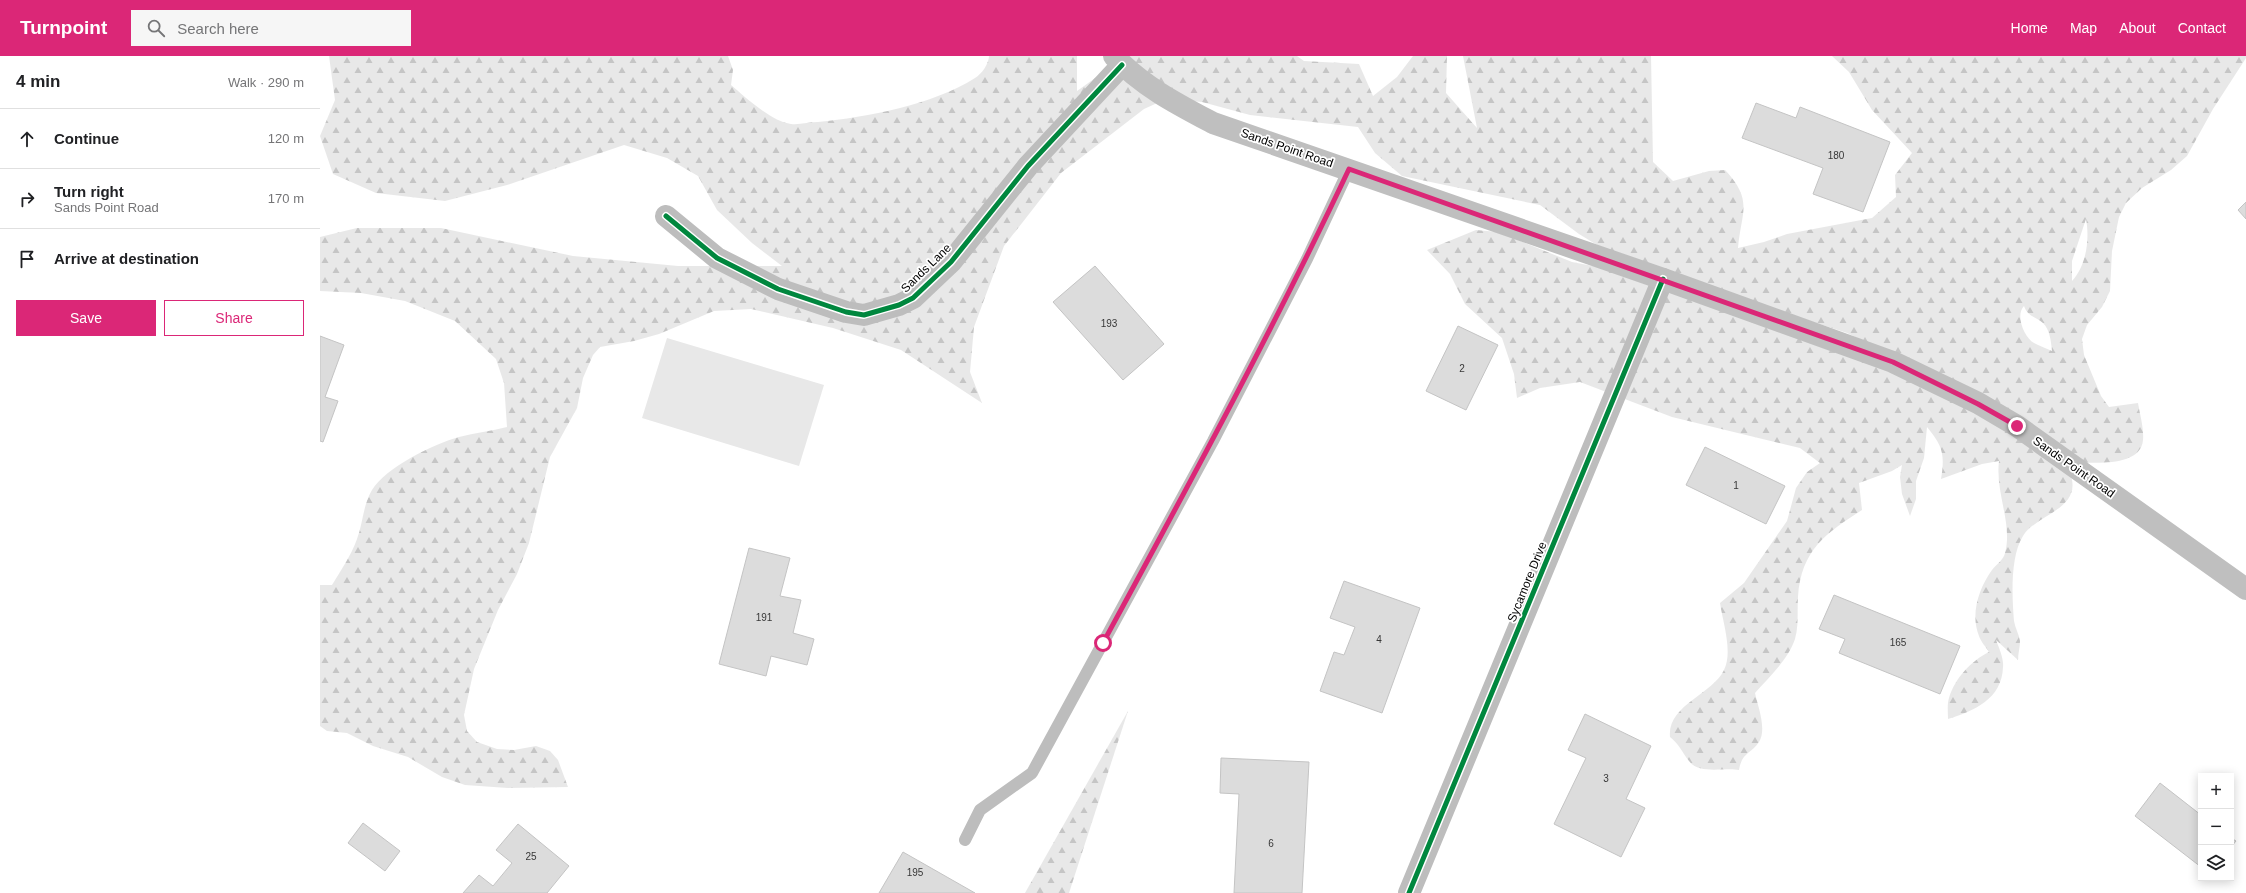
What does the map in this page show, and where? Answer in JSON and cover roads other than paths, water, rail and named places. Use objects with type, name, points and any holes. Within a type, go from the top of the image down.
[{"type":"main road","name":"Sands Point Road","points":[[1118,60],[1154,91],[1214,123],[1663,279],[1893,362],[1978,404],[2017,426],[2246,589]]},
{"type":"street","name":"Sands Lane","points":[[666,216],[717,258],[778,289],[846,312],[864,315],[899,305],[913,298],[951,262],[1028,166],[1118,60]]},
{"type":"street","name":"Sycamore Drive","points":[[1409,893],[1663,279]]},
{"type":"lane","points":[[965,840],[980,810],[1032,773],[1212,441],[1307,259],[1349,169]]}]
